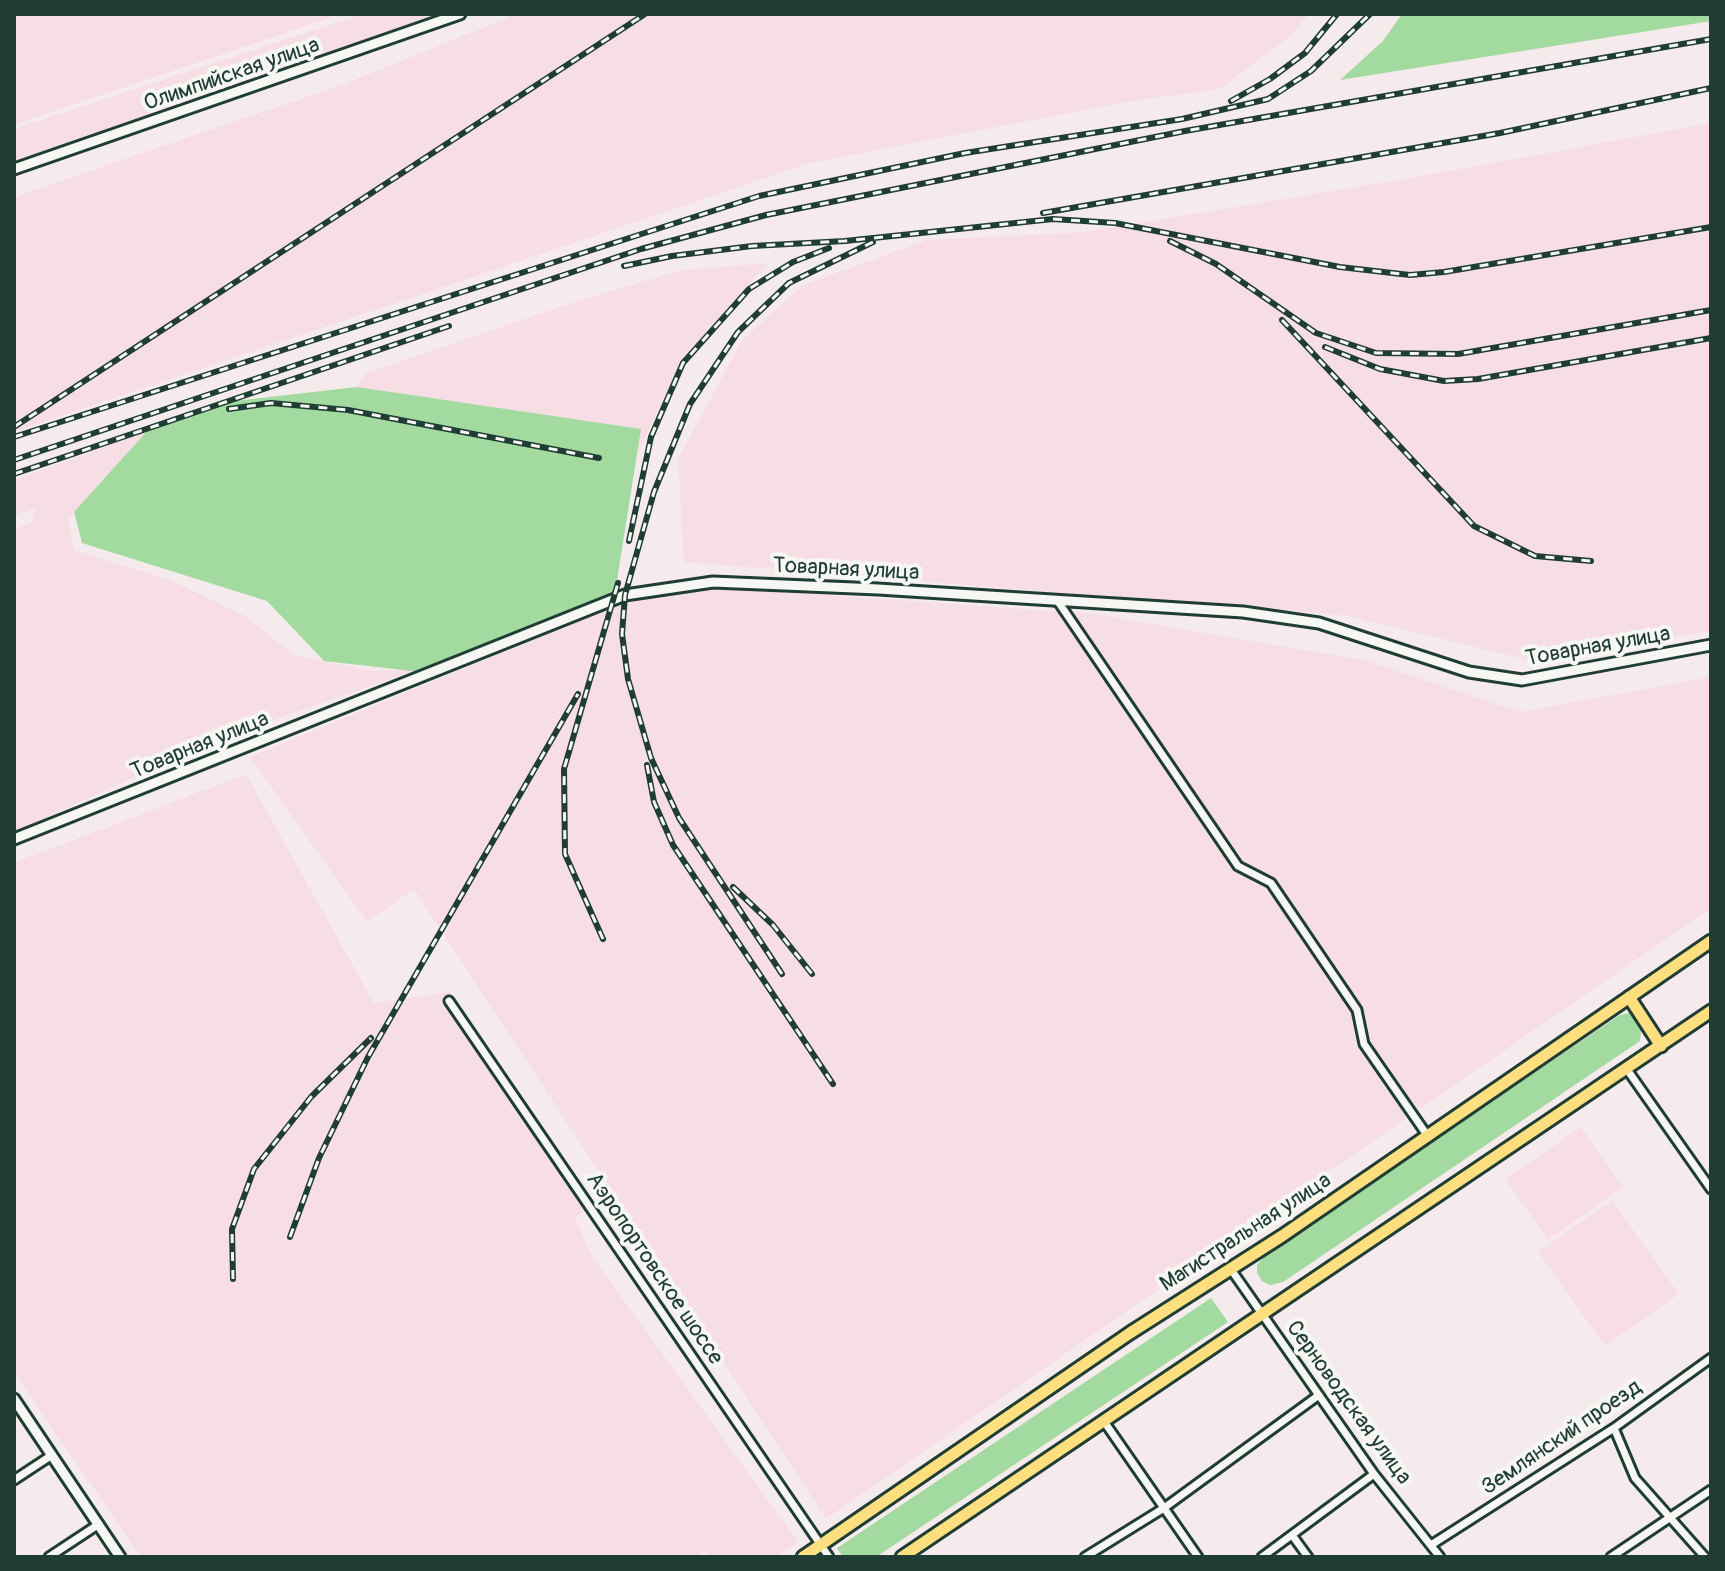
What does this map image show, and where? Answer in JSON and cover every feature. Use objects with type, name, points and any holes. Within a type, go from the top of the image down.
[{"type":"main road","name":"Магистральная улица","points":[[803,1557],[1711,941]]},
{"type":"main road","points":[[1629,997],[1661,1046]]},
{"type":"main road","points":[[902,1557],[1711,1011]]},
{"type":"street","name":"Олимпийская улица","points":[[14,169],[460,14]]},
{"type":"street","name":"Товарная улица","points":[[14,839],[625,595],[713,582],[1243,612],[1319,623],[1499,678],[1522,680],[1711,645]]},
{"type":"street","points":[[1057,600],[1238,866],[1271,883],[1357,1010],[1364,1044],[1427,1135]]},
{"type":"street","name":"Аэропортовское шоссе","points":[[449,1001],[829,1557]]},
{"type":"street","points":[[1626,1068],[1711,1189]]},
{"type":"street","name":"Серноводская улица","points":[[1230,1268],[1374,1474],[1440,1557]]},
{"type":"street","name":"Землянский проезд","points":[[1431,1545],[1614,1428],[1711,1358]]},
{"type":"street","points":[[1085,1557],[1164,1508],[1319,1395]]},
{"type":"street","points":[[14,1399],[120,1557]]},
{"type":"street","points":[[1103,1420],[1198,1557]]},
{"type":"street","points":[[1614,1428],[1635,1478],[1705,1557]]},
{"type":"street","points":[[14,1480],[52,1455]]},
{"type":"street","points":[[1262,1557],[1374,1474]]},
{"type":"street","points":[[1611,1557],[1711,1490]]},
{"type":"street","points":[[49,1557],[99,1524]]},
{"type":"street","points":[[1292,1535],[1308,1557]]},
{"type":"shaded area","points":[[14,14],[340,14],[14,125]]},
{"type":"shaded area","points":[[363,14],[441,14],[14,167],[14,129]]},
{"type":"shaded area","points":[[517,14],[1309,14],[1290,36],[1220,89],[1132,101],[810,163],[14,432],[14,197],[344,84]]},
{"type":"shaded area","points":[[1711,123],[1711,631],[1528,660],[1348,616],[684,562],[678,459],[742,340],[803,285],[927,240],[1085,232],[1416,177]]},
{"type":"shaded area","points":[[769,263],[707,330],[658,410],[639,453],[488,429],[352,395],[366,373],[584,299],[682,270]]},
{"type":"shaded area","points":[[149,431],[68,519],[74,550],[173,581],[245,616],[294,655],[372,671],[416,670],[214,741],[14,832],[14,529],[33,522],[34,508],[14,516],[14,480]]},
{"type":"shaded area","points":[[713,587],[1094,614],[1364,660],[1520,712],[1711,677],[1711,908],[826,1519],[414,889],[367,922],[250,757],[632,599]]},
{"type":"shaded area","points":[[246,774],[374,1003],[449,992],[594,1201],[575,1218],[592,1256],[798,1542],[776,1557],[709,1557],[705,1551],[696,1557],[141,1557],[14,1373],[14,863]]},
{"type":"shaded area","points":[[1581,1127],[1623,1187],[1548,1240],[1505,1179]]},
{"type":"shaded area","points":[[1612,1200],[1679,1294],[1605,1346],[1538,1252]]},
{"type":"green space","points":[[1402,14],[1711,14],[1711,21],[1340,80],[1383,41]]},
{"type":"green space","points":[[357,387],[641,429],[614,599],[430,673],[324,661],[267,601],[82,543],[74,512],[150,428],[226,402]]},
{"type":"green space","points":[[1630,1013],[1642,1024],[1640,1041],[1283,1282],[1270,1285],[1262,1281],[1257,1265],[1267,1253],[1620,1015]]},
{"type":"green space","points":[[1211,1298],[1228,1322],[876,1557],[843,1557],[837,1548]]},
{"type":"railway","points":[[14,427],[645,14]]},
{"type":"railway","points":[[1231,101],[1270,79],[1305,53],[1337,14]]},
{"type":"railway","points":[[14,437],[759,196],[965,153],[1182,119],[1268,99],[1311,71],[1370,14]]},
{"type":"railway","points":[[14,460],[641,249],[766,215],[1185,131],[1711,39]]},
{"type":"railway","points":[[1043,213],[1500,133],[1711,88]]},
{"type":"railway","points":[[624,266],[672,256],[752,246],[845,241],[1053,219],[1115,223],[1340,267],[1410,275],[1711,227]]},
{"type":"railway","points":[[1170,241],[1216,264],[1316,333],[1376,353],[1458,354],[1711,310]]},
{"type":"railway","points":[[782,974],[679,818],[651,758],[628,679],[622,634],[625,595],[654,492],[690,404],[738,332],[789,283],[873,242]]},
{"type":"railway","points":[[629,541],[651,437],[683,363],[749,289],[793,262],[829,248]]},
{"type":"railway","points":[[1282,320],[1474,526],[1535,556],[1591,561]]},
{"type":"railway","points":[[14,474],[449,326]]},
{"type":"railway","points":[[1325,347],[1380,369],[1444,381],[1478,379],[1711,338]]},
{"type":"railway","points":[[229,409],[271,403],[348,410],[599,458]]},
{"type":"railway","points":[[603,939],[565,854],[564,769],[618,583]]},
{"type":"railway","points":[[290,1237],[319,1158],[368,1057],[578,694]]},
{"type":"railway","points":[[647,765],[654,802],[673,845],[833,1084]]},
{"type":"railway","points":[[733,887],[773,925],[812,974]]},
{"type":"railway","points":[[233,1279],[232,1229],[254,1169],[311,1097],[371,1038]]}]
